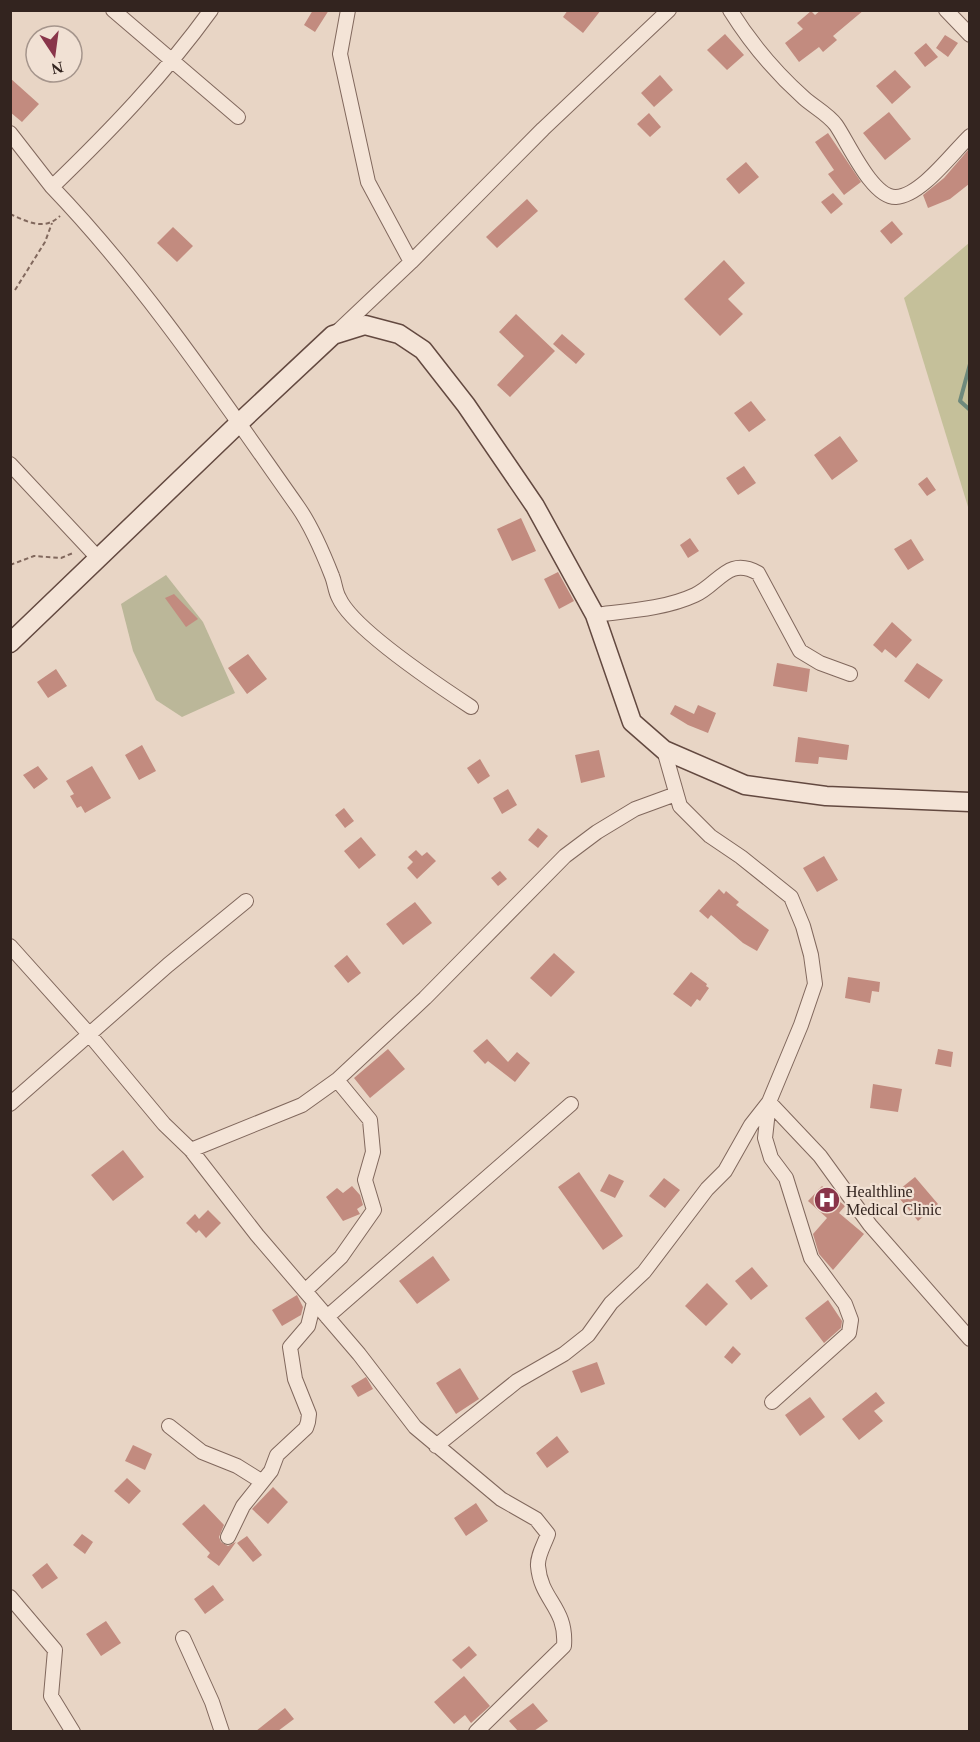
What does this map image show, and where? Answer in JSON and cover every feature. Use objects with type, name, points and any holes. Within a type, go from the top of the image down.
[{"type":"main road","points":[[10,644],[333,335],[365,325],[399,334],[423,350],[466,405],[535,506],[595,615],[632,722],[664,750],[745,785],[826,796],[969,802]]},
{"type":"street","points":[[113,10],[172,63],[238,117]]},
{"type":"street","points":[[52,187],[106,135],[172,63],[211,10]]},
{"type":"street","points":[[348,10],[340,54],[368,182],[411,262]]},
{"type":"street","points":[[333,335],[411,262],[543,129],[669,10]]},
{"type":"street","points":[[730,10],[771,65],[804,98],[834,123],[867,176],[886,194],[896,197],[909,193],[931,177],[969,136]]},
{"type":"street","points":[[946,10],[969,35]]},
{"type":"street","points":[[10,133],[52,187],[105,245],[239,423],[302,513],[333,577],[339,599],[364,628],[427,678],[471,706]]},
{"type":"street","points":[[10,464],[98,558]]},
{"type":"street","points":[[595,615],[646,608],[695,595],[732,569],[746,566],[758,573],[800,651],[820,663],[850,674]]},
{"type":"street","points":[[436,1446],[517,1381],[564,1354],[588,1335],[610,1303],[644,1272],[707,1189],[725,1171],[751,1125],[769,1102],[801,1025],[814,984],[811,955],[803,926],[791,897],[741,857],[710,836],[680,806],[664,750]]},
{"type":"street","points":[[191,1150],[302,1105],[337,1080],[425,998],[565,856],[597,832],[635,809],[676,794]]},
{"type":"street","points":[[10,1104],[246,901]]},
{"type":"street","points":[[10,946],[89,1034],[164,1124],[191,1150],[257,1235],[306,1290],[415,1427],[501,1499],[536,1519],[548,1534],[537,1564],[543,1586],[562,1616],[565,1631],[564,1646],[550,1663],[476,1731]]},
{"type":"street","points":[[306,1290],[341,1257],[374,1210],[364,1180],[373,1152],[370,1120],[337,1080]]},
{"type":"street","points":[[769,1102],[820,1156],[870,1225],[969,1339]]},
{"type":"street","points":[[769,1102],[765,1138],[771,1158],[786,1178],[811,1258],[845,1304],[851,1320],[849,1333],[772,1402]]},
{"type":"street","points":[[327,1317],[571,1104]]},
{"type":"street","points":[[228,1537],[243,1506],[270,1471],[277,1455],[306,1428],[309,1414],[295,1379],[290,1347],[308,1326],[314,1302]]},
{"type":"street","points":[[169,1426],[202,1452],[237,1466],[261,1481]]},
{"type":"street","points":[[10,1597],[55,1650],[51,1696],[73,1731]]},
{"type":"street","points":[[183,1638],[212,1702],[222,1731]]},
{"type":"path","points":[[15,290],[45,242],[52,223],[71,206]]},
{"type":"path","points":[[10,214],[36,225],[52,223]]},
{"type":"path","points":[[10,565],[34,556],[61,558],[72,555],[82,541]]},
{"type":"shaded area","points":[[969,243],[969,510],[904,298]]},
{"type":"shaded area","points":[[166,575],[203,622],[235,693],[182,717],[156,700],[133,651],[121,604]]},
{"type":"building","points":[[313,10],[329,10],[315,32],[304,25]]},
{"type":"building","points":[[568,10],[601,10],[583,33],[563,17]]},
{"type":"building","points":[[821,10],[864,10],[833,36],[837,40],[823,52],[819,47],[799,62],[785,43],[803,29],[797,23],[811,11],[815,15]]},
{"type":"building","points":[[725,34],[744,55],[727,70],[707,50]]},
{"type":"building","points":[[945,35],[958,43],[948,57],[936,48]]},
{"type":"building","points":[[926,43],[938,57],[925,67],[914,53]]},
{"type":"building","points":[[895,70],[911,87],[892,104],[876,86]]},
{"type":"building","points":[[660,75],[673,90],[654,107],[641,93]]},
{"type":"building","points":[[10,78],[39,104],[22,122],[10,112]]},
{"type":"building","points":[[889,112],[911,139],[885,160],[863,133]]},
{"type":"building","points":[[649,113],[661,127],[650,137],[637,124]]},
{"type":"building","points":[[828,133],[861,182],[844,195],[828,174],[834,170],[815,142]]},
{"type":"building","points":[[969,149],[969,184],[950,199],[928,208],[923,195],[944,178]]},
{"type":"building","points":[[746,162],[759,177],[739,194],[726,179]]},
{"type":"building","points":[[833,193],[843,204],[831,214],[821,202]]},
{"type":"building","points":[[527,199],[538,211],[497,248],[486,237]]},
{"type":"building","points":[[892,221],[903,234],[891,244],[880,231]]},
{"type":"building","points":[[173,227],[193,246],[177,262],[157,243]]},
{"type":"building","points":[[724,260],[745,283],[728,299],[743,314],[720,336],[684,299]]},
{"type":"building","points":[[516,314],[555,351],[510,397],[497,385],[524,356],[499,332]]},
{"type":"building","points":[[562,334],[585,354],[576,364],[553,344]]},
{"type":"building","points":[[751,401],[766,420],[749,432],[734,413]]},
{"type":"building","points":[[840,436],[858,461],[832,480],[814,455]]},
{"type":"building","points":[[744,466],[756,483],[738,495],[726,478]]},
{"type":"building","points":[[927,477],[936,490],[927,496],[918,484]]},
{"type":"building","points":[[521,518],[536,551],[512,561],[497,529]]},
{"type":"building","points":[[690,538],[699,551],[688,558],[680,545]]},
{"type":"building","points":[[911,539],[924,560],[908,570],[894,549]]},
{"type":"building","points":[[558,572],[574,601],[559,609],[544,579]]},
{"type":"building","points":[[174,594],[198,619],[186,627],[165,598]]},
{"type":"building","points":[[892,622],[912,640],[896,658],[885,649],[882,653],[873,645]]},
{"type":"building","points":[[248,654],[267,679],[247,694],[228,668]]},
{"type":"building","points":[[777,663],[810,669],[807,692],[773,686]]},
{"type":"building","points":[[917,663],[943,680],[929,699],[904,681]]},
{"type":"building","points":[[56,669],[67,686],[48,698],[37,682]]},
{"type":"building","points":[[675,705],[694,714],[698,705],[716,713],[708,733],[670,714]]},
{"type":"building","points":[[798,737],[849,745],[847,760],[819,757],[818,764],[795,762]]},
{"type":"building","points":[[142,745],[156,771],[139,780],[125,755]]},
{"type":"building","points":[[599,750],[605,777],[581,783],[575,755]]},
{"type":"building","points":[[480,759],[490,776],[478,784],[467,768]]},
{"type":"building","points":[[38,766],[48,779],[34,789],[23,775]]},
{"type":"building","points":[[92,766],[111,798],[85,813],[81,806],[77,808],[70,796],[74,794],[66,781]]},
{"type":"building","points":[[508,789],[517,805],[502,814],[493,798]]},
{"type":"building","points":[[344,808],[354,821],[345,828],[335,815]]},
{"type":"building","points":[[538,828],[548,836],[538,848],[528,840]]},
{"type":"building","points":[[361,837],[376,855],[359,869],[344,851]]},
{"type":"building","points":[[416,850],[422,856],[427,852],[436,861],[417,879],[407,868],[413,862],[408,857]]},
{"type":"building","points":[[824,856],[838,880],[817,892],[803,868]]},
{"type":"building","points":[[500,871],[507,879],[498,886],[491,878]]},
{"type":"building","points":[[719,889],[724,894],[726,891],[739,902],[736,905],[769,930],[757,951],[743,943],[711,915],[708,919],[699,911]]},
{"type":"building","points":[[415,902],[432,923],[403,945],[386,924]]},
{"type":"building","points":[[554,953],[575,972],[551,997],[530,978]]},
{"type":"building","points":[[347,955],[361,973],[348,983],[334,966]]},
{"type":"building","points":[[691,972],[709,988],[700,1001],[697,999],[691,1007],[673,994]]},
{"type":"building","points":[[848,977],[880,982],[879,992],[872,991],[870,1003],[845,998]]},
{"type":"building","points":[[487,1039],[508,1062],[517,1052],[530,1063],[515,1082],[488,1061],[485,1064],[473,1051]]},
{"type":"building","points":[[388,1049],[405,1069],[370,1098],[354,1078]]},
{"type":"building","points":[[938,1049],[953,1052],[951,1067],[935,1064]]},
{"type":"building","points":[[873,1084],[902,1089],[898,1112],[870,1108]]},
{"type":"building","points":[[123,1150],[144,1177],[113,1201],[91,1175]]},
{"type":"building","points":[[579,1172],[623,1236],[603,1250],[558,1187]]},
{"type":"building","points":[[609,1174],[624,1181],[615,1198],[600,1191]]},
{"type":"building","points":[[915,1177],[938,1204],[918,1221],[895,1193]]},
{"type":"building","points":[[664,1178],[680,1190],[665,1208],[649,1196]]},
{"type":"building","points":[[352,1186],[360,1195],[363,1205],[357,1209],[360,1214],[343,1221],[326,1197],[337,1188],[343,1193]]},
{"type":"building","points":[[822,1186],[845,1206],[839,1213],[864,1234],[833,1270],[819,1254],[813,1234],[827,1218],[808,1201]]},
{"type":"building","points":[[208,1210],[221,1223],[206,1238],[199,1230],[196,1233],[186,1223],[195,1214],[199,1219]]},
{"type":"building","points":[[433,1256],[450,1280],[417,1304],[399,1281]]},
{"type":"building","points":[[752,1267],[768,1286],[751,1300],[735,1281]]},
{"type":"building","points":[[707,1283],[728,1304],[706,1326],[685,1306]]},
{"type":"building","points":[[297,1295],[303,1307],[301,1315],[282,1326],[272,1310]]},
{"type":"building","points":[[828,1300],[842,1321],[841,1328],[824,1343],[805,1318]]},
{"type":"building","points":[[733,1346],[741,1354],[732,1364],[724,1357]]},
{"type":"building","points":[[597,1362],[605,1384],[581,1393],[572,1371]]},
{"type":"building","points":[[460,1368],[479,1399],[456,1414],[436,1383]]},
{"type":"building","points":[[366,1377],[373,1389],[358,1397],[351,1386]]},
{"type":"building","points":[[876,1392],[885,1403],[874,1411],[883,1421],[859,1440],[842,1419]]},
{"type":"building","points":[[810,1397],[825,1417],[800,1436],[785,1415]]},
{"type":"building","points":[[557,1436],[569,1452],[547,1468],[536,1453]]},
{"type":"building","points":[[133,1445],[152,1454],[145,1470],[125,1461]]},
{"type":"building","points":[[127,1478],[141,1491],[129,1504],[114,1491]]},
{"type":"building","points":[[273,1487],[288,1502],[268,1524],[252,1509]]},
{"type":"building","points":[[476,1503],[488,1521],[466,1536],[454,1518]]},
{"type":"building","points":[[204,1504],[224,1525],[219,1537],[221,1542],[228,1546],[236,1542],[219,1566],[207,1557],[210,1553],[182,1524]]},
{"type":"building","points":[[82,1534],[93,1542],[85,1554],[73,1545]]},
{"type":"building","points":[[247,1536],[262,1555],[253,1562],[237,1543]]},
{"type":"building","points":[[47,1563],[58,1578],[42,1589],[32,1575]]},
{"type":"building","points":[[213,1585],[224,1600],[205,1614],[194,1599]]},
{"type":"building","points":[[106,1621],[121,1643],[101,1656],[86,1634]]},
{"type":"building","points":[[469,1646],[477,1655],[461,1669],[452,1660]]},
{"type":"building","points":[[464,1676],[490,1706],[471,1723],[465,1715],[454,1724],[434,1702]]},
{"type":"building","points":[[533,1703],[548,1721],[534,1731],[518,1731],[509,1721]]},
{"type":"building","points":[[285,1708],[294,1719],[278,1731],[256,1731]]},
{"type":"waterway","points":[[970,364],[960,401],[970,410]]},
{"type":"place","name":"Healthline Medical Clinic","points":[[827,1200]]}]
